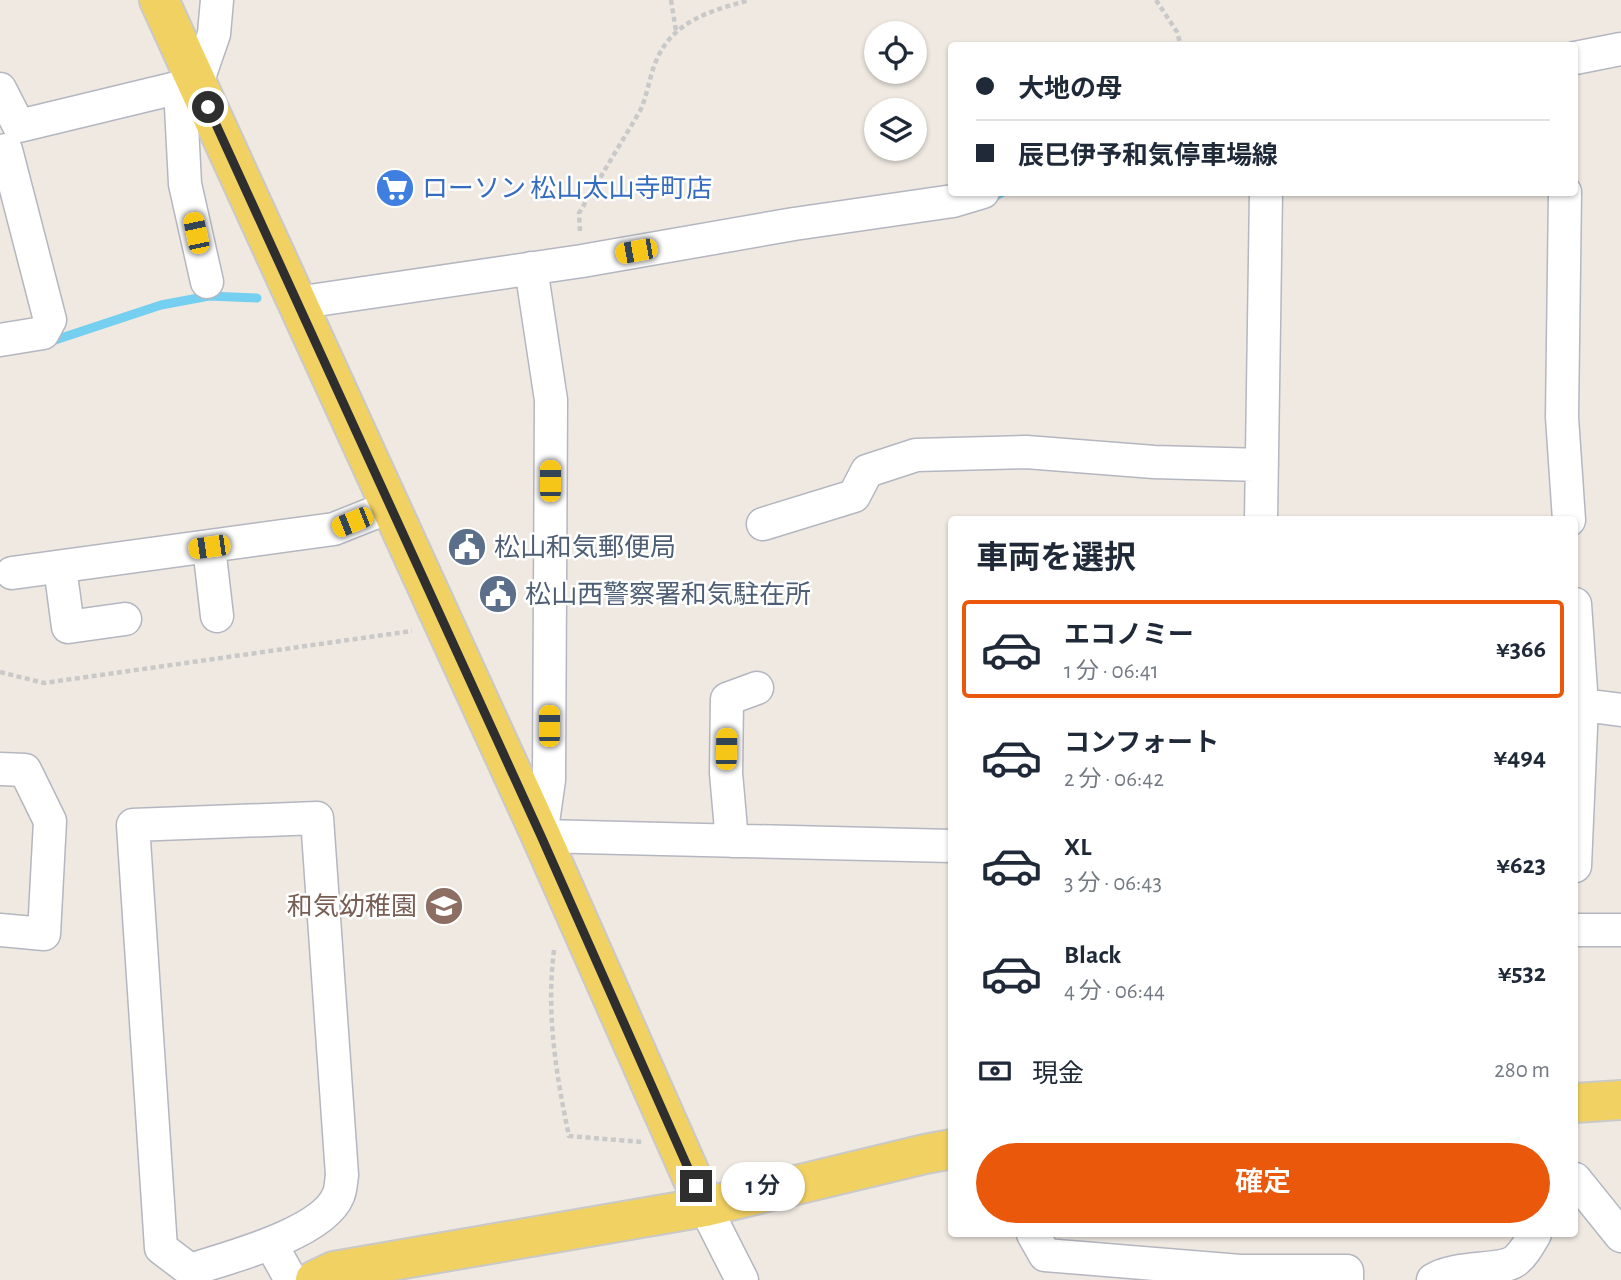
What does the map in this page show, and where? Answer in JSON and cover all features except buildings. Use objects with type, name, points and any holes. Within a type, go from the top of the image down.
[{"type":"main road","points":[[159,0],[189,85],[296,303],[541,836],[705,1207]]},
{"type":"main road","points":[[1578,1103],[1621,1100]]},
{"type":"main road","points":[[315,1280],[334,1271],[705,1207],[948,1150]]},
{"type":"street","points":[[207,282],[186,184],[189,85],[214,34],[217,0]]},
{"type":"street","points":[[1578,57],[1621,49]]},
{"type":"street","points":[[8,143],[189,85]]},
{"type":"street","points":[[0,89],[8,143],[50,320],[43,333],[0,340]]},
{"type":"street","points":[[296,303],[582,261],[953,201],[970,196]]},
{"type":"street","points":[[1261,516],[1266,196]]},
{"type":"street","points":[[1565,196],[1562,418],[1569,516]]},
{"type":"street","points":[[530,268],[551,400],[549,780],[541,836],[948,846]]},
{"type":"street","points":[[763,524],[854,496],[867,471],[916,455],[1026,452],[1154,462],[1262,465]]},
{"type":"street","points":[[12,573],[334,529],[389,507]]},
{"type":"street","points":[[209,547],[217,616]]},
{"type":"street","points":[[60,567],[68,627],[125,619]]},
{"type":"street","points":[[733,841],[726,774],[727,699],[757,688]]},
{"type":"street","points":[[1578,704],[1621,710]]},
{"type":"street","points":[[0,769],[25,770],[50,821],[44,934],[0,930]]},
{"type":"street","points":[[317,818],[342,1175],[338,1197],[318,1220],[271,1244],[190,1270],[161,1248],[133,825],[317,818]]},
{"type":"street","points":[[1578,930],[1621,930]]},
{"type":"street","points":[[1578,1183],[1621,1236]]},
{"type":"street","points":[[705,1207],[742,1280]]},
{"type":"street","points":[[1433,1280],[1446,1273],[1512,1263],[1526,1250],[1533,1237]]},
{"type":"street","points":[[271,1244],[291,1280]]},
{"type":"street","points":[[1039,1256],[1240,1276],[1347,1271],[1347,1280]]},
{"type":"path","points":[[671,0],[676,31]]},
{"type":"path","points":[[582,261],[579,213],[640,111],[658,57],[676,31],[690,21],[750,0]]},
{"type":"path","points":[[1156,0],[1177,32],[1180,42]]},
{"type":"path","points":[[0,672],[44,683],[444,627]]},
{"type":"path","points":[[576,915],[556,936],[550,986],[558,1085],[569,1136],[678,1145]]},
{"type":"waterway","points":[[988,200],[996,196]]},
{"type":"waterway","points":[[46,343],[161,305],[209,296],[257,298]]},
{"type":"place","name":"ローソン 松山太山寺町店","points":[[395,188]]},
{"type":"place","name":"松山和気郵便局","points":[[467,547]]},
{"type":"place","name":"松山西警察署和気駐在所","points":[[498,594]]},
{"type":"place","name":"和気幼稚園","points":[[444,906]]},
{"type":"route","points":[[208,107],[541,836],[696,1186]]}]
